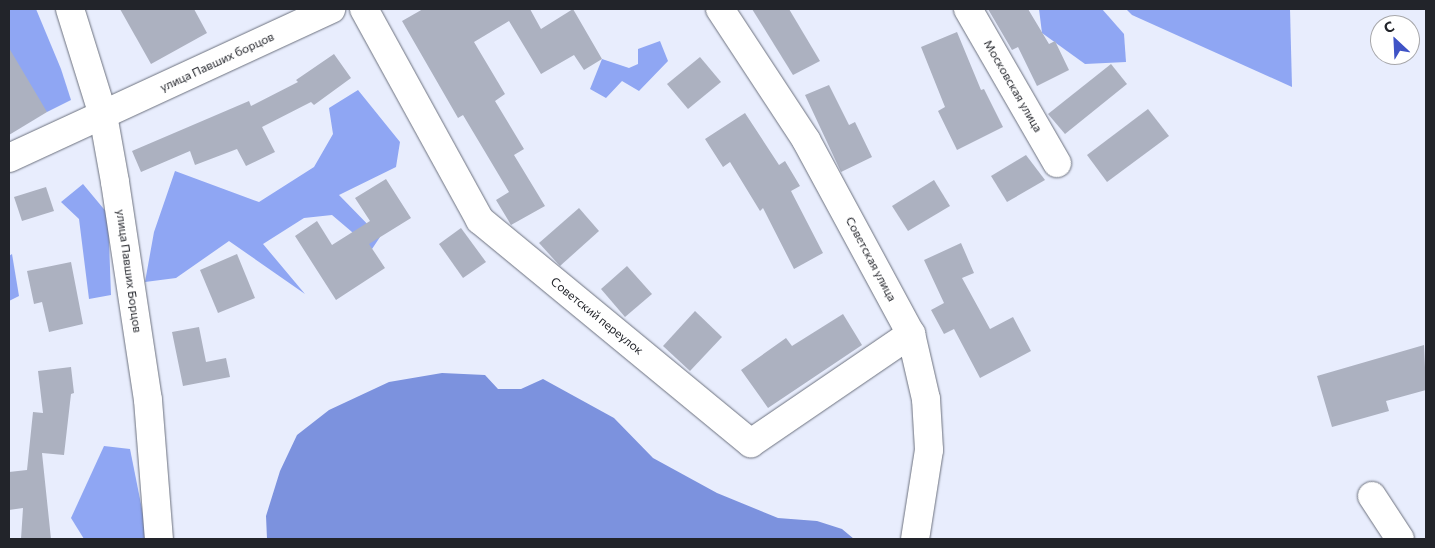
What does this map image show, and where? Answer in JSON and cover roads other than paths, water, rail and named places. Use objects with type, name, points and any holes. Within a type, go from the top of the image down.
[{"type":"street","name":"улица Павших Борцов","points":[[70,9],[103,115],[148,400],[159,539]]},
{"type":"street","name":"улица Павших борцов","points":[[9,158],[331,9]]},
{"type":"street","name":"Советский переулок","points":[[364,9],[480,220],[751,443],[911,334]]},
{"type":"street","name":"Советская улица","points":[[720,9],[806,140],[911,334],[926,399],[929,450],[915,539]]},
{"type":"street","name":"Московская улица","points":[[968,9],[1057,163]]},
{"type":"street","points":[[1372,496],[1400,539]]}]
